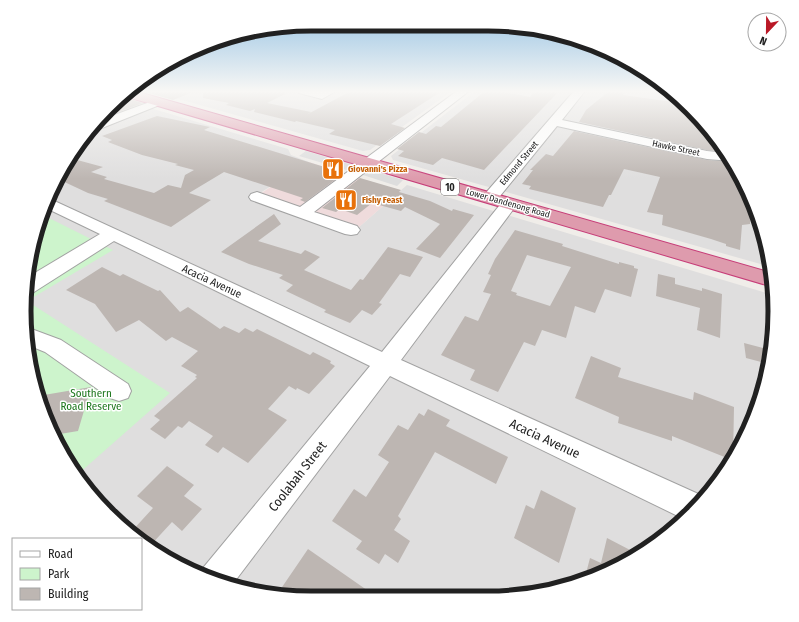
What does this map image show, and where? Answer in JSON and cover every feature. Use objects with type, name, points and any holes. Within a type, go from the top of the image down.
[{"type":"highway","name":"Lower Dandenong Road","points":[[220,120],[766,278]]},
{"type":"street","points":[[302,213],[426,120]]},
{"type":"street","name":"Hawke Street","points":[[554,122],[707,155],[722,156]]},
{"type":"street","name":"Edmond Street","points":[[490,198],[554,122]]},
{"type":"street","points":[[257,197],[351,230]]},
{"type":"street","name":"Coolabah Street","points":[[219,575],[509,204]]},
{"type":"street","name":"Acacia Avenue","points":[[52,205],[689,506]]},
{"type":"street","points":[[32,284],[113,234]]},
{"type":"street","points":[[32,337],[53,346],[119,391]]},
{"type":"shaded area","points":[[106,120],[191,120],[288,149],[291,155],[309,162],[260,193],[358,228],[407,185],[767,293],[768,311],[766,348],[763,366],[753,401],[739,435],[721,467],[699,496],[673,522],[644,544],[595,570],[543,586],[525,589],[488,591],[311,591],[274,589],[256,586],[221,576],[187,562],[155,544],[126,522],[100,496],[78,467],[60,435],[46,401],[36,366],[33,348],[31,311],[33,274],[36,256],[46,221],[60,187],[78,155],[100,126]]},
{"type":"shaded area","points":[[253,120],[412,120],[370,150],[363,151]]},
{"type":"shaded area","points":[[437,120],[693,120],[721,155],[739,187],[753,221],[765,265],[393,160],[391,156]]},
{"type":"shaded area","points":[[306,151],[356,166],[350,171],[299,156]]},
{"type":"shaded area","points":[[309,162],[400,191],[358,228],[260,194]]},
{"type":"shaded area","points":[[370,170],[403,180],[397,186],[363,175]]},
{"type":"green space","name":"Southern Road Reserve","points":[[47,217],[113,250],[32,298],[36,256]]},
{"type":"green space","name":"Southern Road Reserve","points":[[31,304],[170,393],[81,471],[60,435],[46,401],[36,366],[33,348]]},
{"type":"building","points":[[146,120],[176,120],[210,127],[204,130],[344,173],[305,202],[300,200],[303,198],[224,172],[189,193],[211,200],[171,227],[104,201],[108,199],[88,193],[63,181],[75,159],[103,167],[91,172],[107,177],[104,179],[154,193],[168,185],[181,188],[185,175],[194,170],[175,165],[178,164],[142,155],[108,142],[112,140],[102,136]]},
{"type":"building","points":[[287,120],[397,120],[391,124],[405,128],[380,146],[329,134],[335,130]]},
{"type":"building","points":[[450,120],[531,120],[484,170],[442,158],[433,165],[398,156],[404,151],[397,149],[419,132],[426,134],[436,126],[441,127]]},
{"type":"building","points":[[580,120],[693,120],[718,151],[707,150],[579,122]]},
{"type":"building","points":[[574,131],[707,160],[725,161],[739,187],[750,214],[750,224],[742,225],[740,250],[726,246],[726,244],[711,239],[662,225],[663,215],[647,212],[660,177],[624,169],[603,207],[529,189],[531,186],[522,184],[533,170],[530,170],[546,154],[553,156]]},
{"type":"building","points":[[360,178],[401,190],[399,192],[430,201],[452,211],[453,209],[474,215],[440,258],[416,249],[440,224],[405,207],[401,211],[372,203],[357,215],[340,209],[336,212],[322,208]]},
{"type":"building","points":[[274,214],[281,224],[258,241],[301,254],[305,250],[320,257],[304,270],[351,290],[360,279],[363,280],[388,247],[423,257],[410,277],[400,274],[379,303],[382,304],[372,315],[362,310],[350,323],[324,312],[326,310],[286,291],[293,285],[279,278],[283,275],[249,264],[221,252]]},
{"type":"building","points":[[515,230],[563,244],[562,246],[619,264],[619,262],[634,266],[634,268],[638,269],[631,297],[605,289],[595,313],[575,306],[566,338],[542,330],[535,346],[524,342],[498,392],[470,380],[475,370],[441,355],[465,316],[478,321],[491,294],[483,292],[491,275],[488,274],[495,259]],"holes":[[[527,255],[571,267],[550,306],[516,295],[517,293],[511,291]]]},
{"type":"building","points":[[102,267],[120,276],[123,274],[158,291],[160,290],[180,312],[188,307],[220,329],[224,326],[239,333],[245,328],[253,332],[257,329],[310,355],[313,352],[331,361],[330,363],[335,366],[309,394],[289,386],[268,409],[287,420],[248,463],[223,447],[218,453],[205,445],[213,436],[189,421],[182,428],[178,426],[165,439],[150,429],[160,420],[154,416],[197,378],[195,377],[197,375],[181,366],[198,351],[172,337],[166,341],[139,320],[116,332],[95,304],[66,290]]},
{"type":"building","points":[[658,274],[675,278],[675,284],[702,291],[702,288],[722,294],[720,338],[697,330],[700,308],[656,296]]},
{"type":"building","points":[[744,343],[766,349],[764,363],[746,358]]},
{"type":"building","points":[[591,356],[621,368],[618,377],[693,400],[694,392],[734,407],[733,445],[726,458],[672,436],[672,441],[618,423],[619,417],[575,398]]},
{"type":"building","points":[[91,387],[78,431],[60,434],[52,418],[44,395]]},
{"type":"building","points":[[428,409],[450,420],[446,426],[508,457],[496,484],[435,452],[398,516],[401,519],[394,530],[410,541],[398,563],[385,554],[379,564],[356,549],[362,541],[332,521],[354,489],[366,497],[389,462],[378,455],[398,425],[408,430],[419,413],[424,416]]},
{"type":"building","points":[[167,466],[194,485],[184,496],[202,509],[182,531],[172,522],[153,543],[134,528],[153,508],[137,496]]},
{"type":"building","points":[[541,490],[576,508],[559,563],[514,538],[526,505],[534,509]]},
{"type":"building","points":[[607,538],[632,551],[612,562],[586,573],[590,558],[601,563]]},
{"type":"building","points":[[308,549],[368,591],[311,591],[280,589]]},
{"type":"place","name":"Giovanni's Pizza","points":[[333,169]]},
{"type":"place","name":"Fishy Feast","points":[[346,200]]}]
